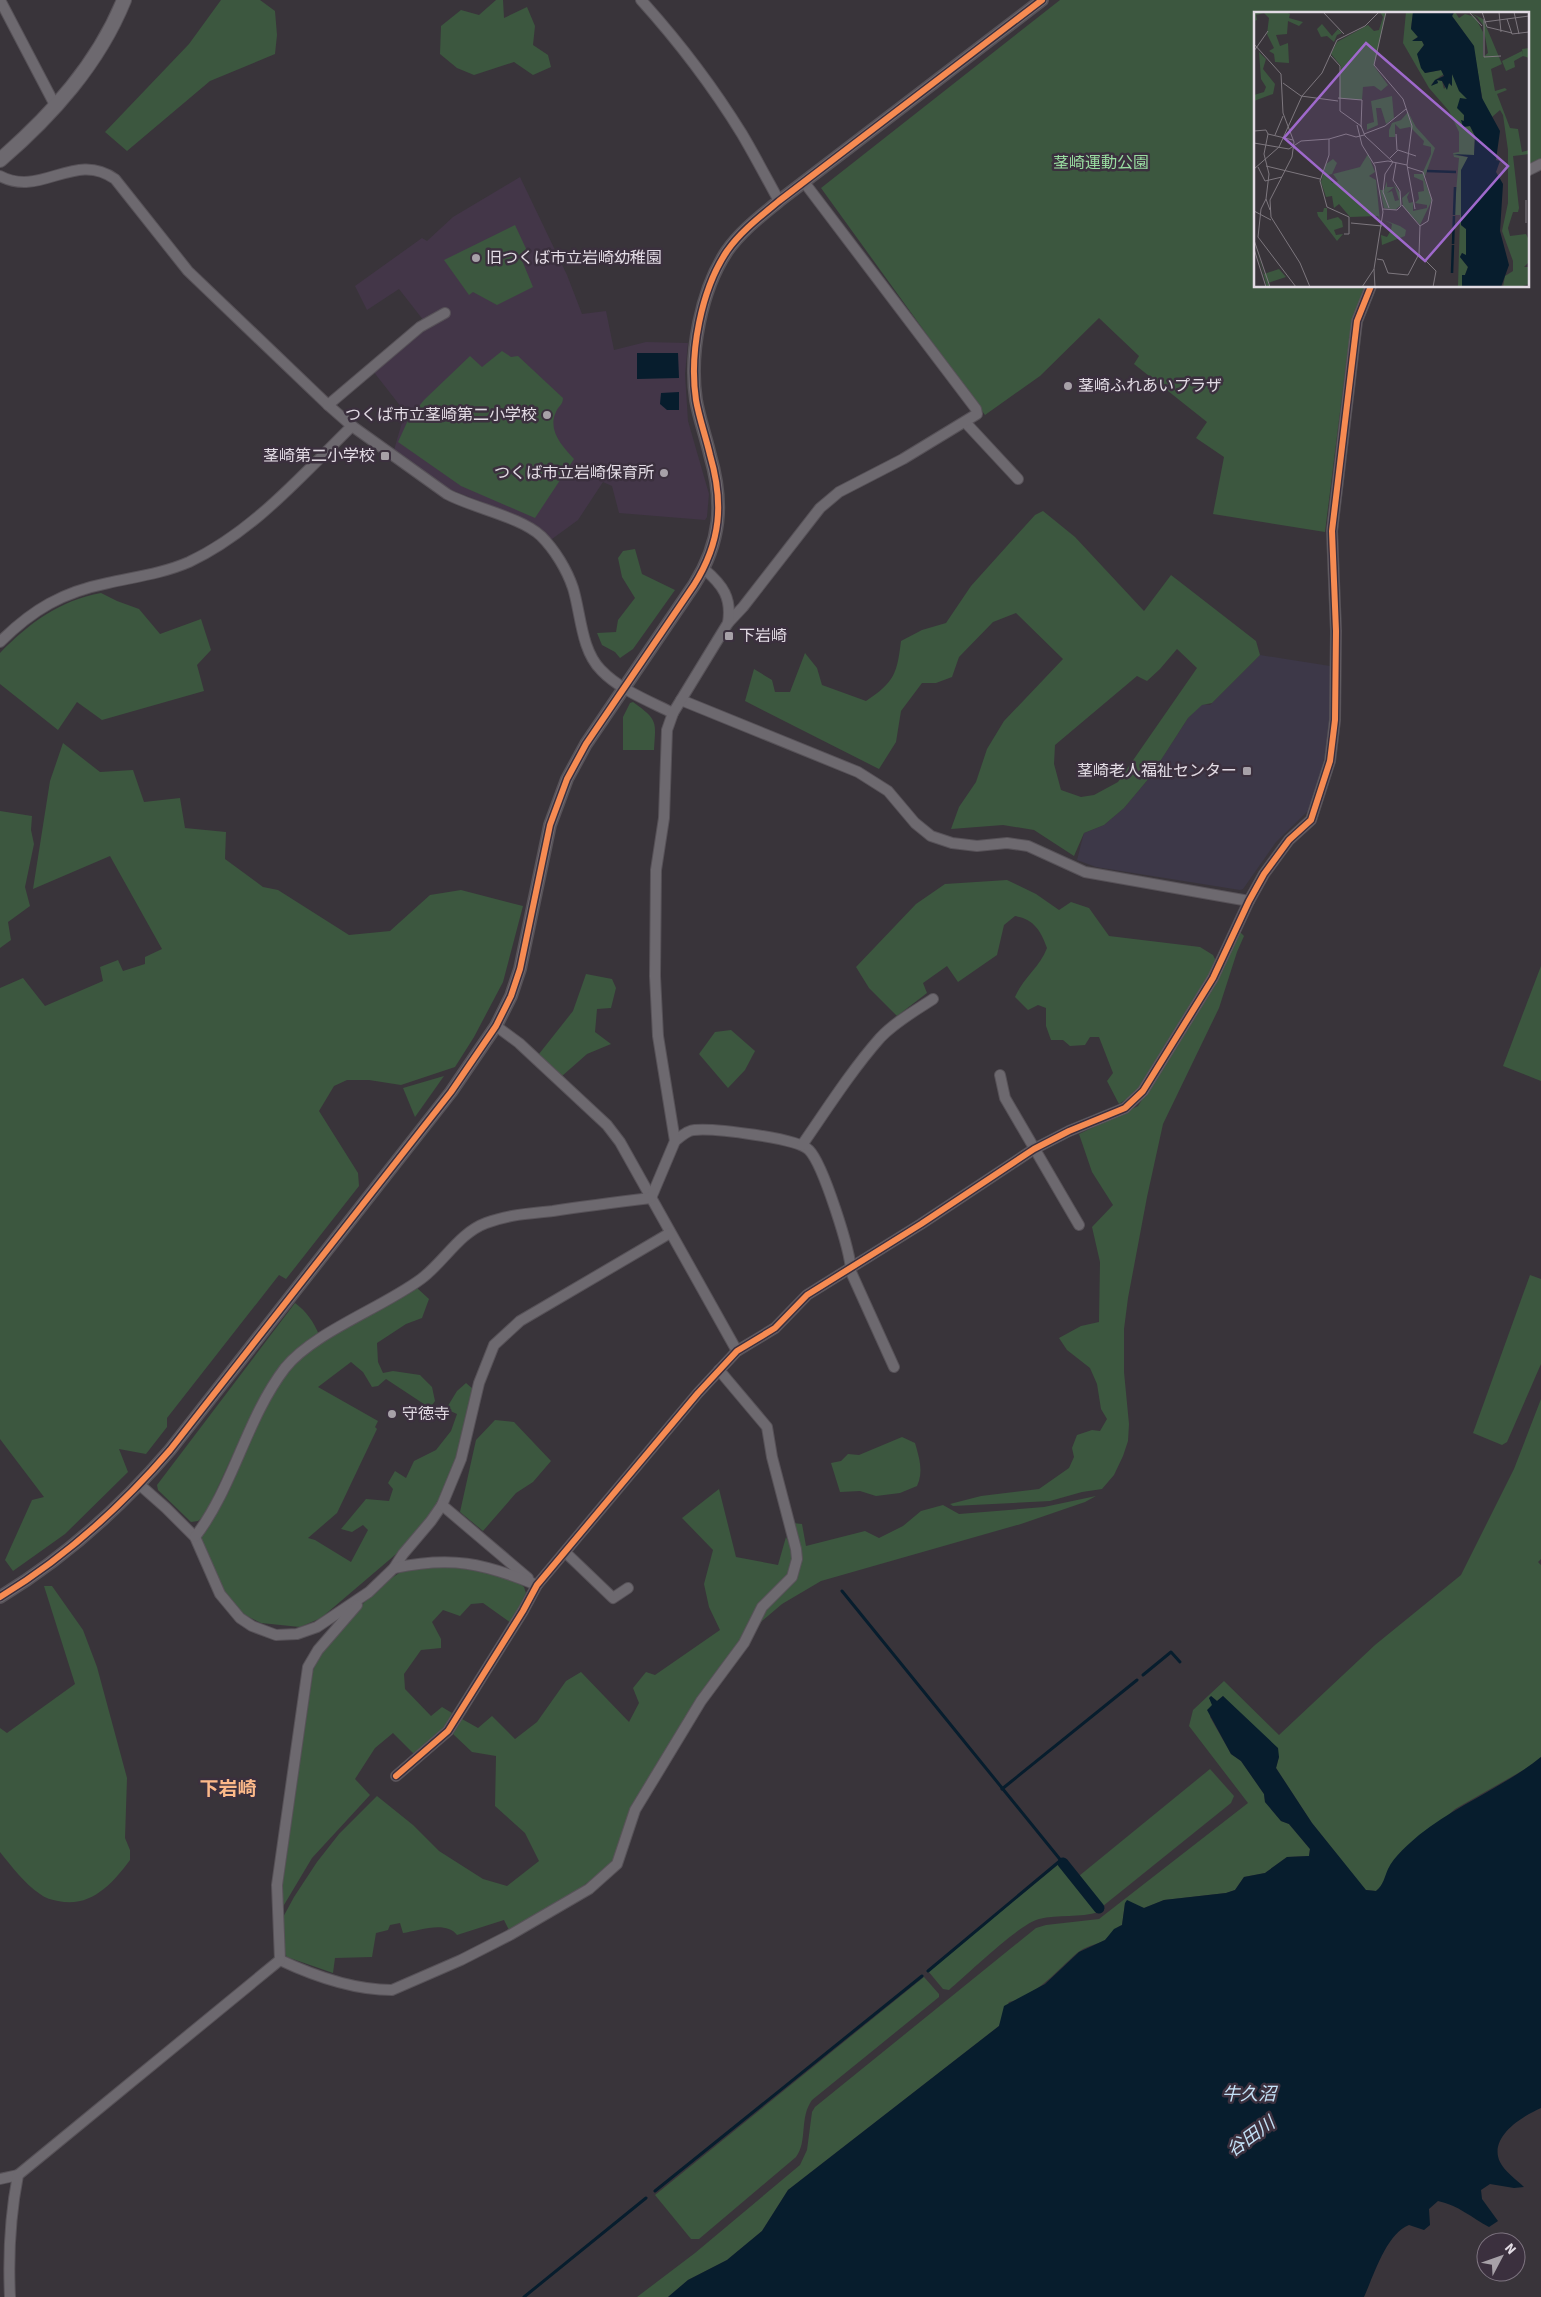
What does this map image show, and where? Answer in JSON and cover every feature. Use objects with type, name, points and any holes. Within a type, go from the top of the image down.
[{"type":"main road","points":[[0,160],[56,107],[75,85],[102,45],[124,0]]},
{"type":"street","points":[[0,0],[56,107]]},
{"type":"street","points":[[641,0],[683,49],[725,108],[742,134],[779,201]]},
{"type":"street","points":[[0,1597],[80,1542],[140,1485],[170,1450],[451,1092],[496,1026],[511,996],[520,969],[544,849],[558,800],[567,779],[586,744],[704,569],[716,533],[719,493],[696,400],[694,368],[701,315],[714,274],[727,251],[740,236],[779,201],[1042,0]]},
{"type":"street","points":[[1528,170],[1541,164]]},
{"type":"street","points":[[0,176],[20,184],[82,168],[108,174],[122,186],[188,270],[352,426],[447,494],[522,524],[540,535],[563,565],[568,575],[592,660],[601,671],[624,688],[673,713]]},
{"type":"street","points":[[651,1198],[675,1141],[658,1036],[654,920],[656,870],[665,801],[667,730],[673,713],[728,623],[743,607],[820,508],[839,492],[903,459],[977,414],[976,409],[804,182]]},
{"type":"street","points":[[396,1776],[448,1731],[523,1611],[537,1584],[737,1351],[775,1328],[807,1295],[921,1224],[1034,1149],[1070,1130],[1125,1108],[1143,1091],[1213,978],[1249,901],[1276,856],[1289,840],[1311,820],[1330,760],[1335,720],[1336,631],[1332,531],[1357,321],[1370,288]]},
{"type":"street","points":[[328,405],[420,326],[445,313]]},
{"type":"street","points":[[965,422],[1018,479]]},
{"type":"street","points":[[0,642],[35,610],[62,596],[98,585],[171,568],[188,562],[222,544],[244,529],[262,513],[352,426]]},
{"type":"street","points":[[704,569],[725,590],[730,612],[728,623]]},
{"type":"street","points":[[681,700],[858,772],[888,791],[915,823],[932,836],[952,843],[977,846],[1007,842],[1028,846],[1085,872],[1249,901]]},
{"type":"street","points":[[802,1145],[853,1073],[881,1038],[897,1024],[933,999]]},
{"type":"street","points":[[496,1026],[518,1043],[607,1125],[620,1142],[737,1351]]},
{"type":"street","points":[[1000,1075],[1005,1098],[1079,1225]]},
{"type":"street","points":[[675,1141],[692,1130],[715,1130],[802,1145],[810,1152],[819,1166],[851,1272],[894,1367]]},
{"type":"street","points":[[194,1537],[209,1518],[222,1494],[248,1433],[268,1393],[286,1367],[304,1349],[410,1286],[435,1267],[472,1230],[485,1223],[510,1216],[651,1198]]},
{"type":"street","points":[[280,1960],[277,1885],[308,1667],[318,1650],[369,1592],[394,1568],[442,1505],[461,1459],[479,1383],[494,1345],[520,1321],[670,1233]]},
{"type":"street","points":[[280,1960],[331,1980],[381,1990],[392,1990],[461,1960],[510,1935],[588,1889],[617,1864],[635,1810],[702,1701],[744,1643],[762,1607],[792,1577],[797,1559],[772,1457],[767,1427],[719,1370]]},
{"type":"street","points":[[140,1485],[194,1537],[220,1594],[240,1618],[264,1631],[287,1635],[317,1627],[369,1592]]},
{"type":"street","points":[[442,1505],[537,1584]]},
{"type":"street","points":[[566,1552],[613,1598],[628,1588]]},
{"type":"street","points":[[394,1568],[442,1560],[461,1562],[505,1572],[537,1584]]},
{"type":"street","points":[[0,2179],[18,2175],[280,1960]]},
{"type":"street","points":[[10,2297],[8,2250],[11,2212],[18,2175]]},
{"type":"shaded area","name":"つくば市立茎崎第二小学校","points":[[520,177],[567,275],[582,314],[606,311],[614,350],[646,342],[688,343],[685,374],[688,421],[709,494],[707,517],[705,520],[619,513],[612,486],[603,482],[578,520],[552,539],[536,525],[522,518],[449,489],[394,450],[405,412],[373,371],[422,330],[450,313],[444,308],[424,321],[399,289],[367,310],[355,286],[422,238],[427,241],[453,217]]},
{"type":"shaded area","points":[[1260,655],[1330,666],[1330,717],[1328,744],[1311,808],[1276,842],[1243,889],[1096,867],[1077,860],[1084,833],[1104,825],[1124,808],[1150,777],[1188,718],[1202,704],[1210,705]]},
{"type":"green space","points":[[221,0],[260,0],[275,11],[277,35],[275,54],[210,81],[127,151],[105,132],[189,44]]},
{"type":"green space","points":[[496,0],[503,0],[504,18],[527,7],[535,26],[533,45],[548,55],[551,67],[533,75],[514,62],[474,75],[457,68],[440,54],[441,26],[461,10],[479,15]]},
{"type":"green space","name":"茎崎運動公園","points":[[1060,0],[1541,0],[1541,159],[1528,166],[1528,12],[1254,12],[1254,288],[1365,288],[1353,323],[1347,356],[1325,532],[1213,514],[1224,457],[1196,438],[1207,422],[1134,364],[1139,356],[1099,318],[1040,376],[985,415],[821,188]]},
{"type":"green space","points":[[515,225],[529,255],[521,258],[533,287],[497,305],[473,292],[469,295],[444,260]]},
{"type":"green space","points":[[502,351],[511,357],[518,356],[563,398],[556,412],[553,425],[558,438],[574,459],[535,518],[461,486],[398,442],[409,418],[424,400],[470,356],[482,367]]},
{"type":"green space","points":[[1043,511],[1075,537],[1144,611],[1171,575],[1256,641],[1260,655],[1212,703],[1202,705],[1188,718],[1150,777],[1124,808],[1104,825],[1084,833],[1074,856],[1034,830],[1003,825],[951,829],[959,807],[976,782],[987,749],[1004,721],[1063,659],[1016,613],[993,622],[959,657],[952,677],[936,683],[922,683],[901,711],[896,742],[879,769],[745,701],[754,669],[772,680],[775,692],[790,692],[805,653],[817,668],[822,685],[866,701],[883,688],[893,676],[898,661],[901,641],[922,630],[946,623],[971,586],[1035,515]],"holes":[[[1177,649],[1197,668],[1118,782],[1094,795],[1081,797],[1061,790],[1054,764],[1055,745],[1137,676],[1147,681]]]},
{"type":"green space","points":[[635,549],[642,574],[675,590],[633,649],[620,658],[615,652],[602,645],[597,633],[616,632],[618,620],[635,598],[622,577],[618,558],[623,551]]},
{"type":"green space","points":[[101,593],[139,609],[160,634],[201,619],[211,650],[197,665],[204,691],[102,720],[77,702],[58,730],[0,684],[0,653],[33,623],[58,607],[86,596]]},
{"type":"green space","points":[[633,702],[647,713],[654,722],[654,750],[623,750],[623,717],[630,703]]},
{"type":"green space","points":[[63,743],[100,772],[133,770],[144,802],[180,798],[185,828],[226,832],[225,859],[263,887],[278,890],[349,935],[390,931],[430,895],[461,890],[523,906],[503,982],[474,1037],[455,1067],[401,1085],[369,1080],[347,1080],[334,1086],[319,1111],[358,1173],[359,1186],[286,1279],[279,1275],[167,1418],[167,1427],[146,1454],[119,1449],[128,1472],[65,1534],[13,1571],[5,1560],[32,1500],[44,1497],[0,1439],[0,988],[23,978],[45,1006],[103,981],[100,967],[118,960],[123,971],[145,964],[145,957],[162,949],[110,856],[33,889],[50,781]]},
{"type":"green space","points":[[0,811],[32,816],[31,830],[34,844],[25,887],[30,906],[8,922],[11,940],[0,948]]},
{"type":"green space","points":[[1007,880],[1036,894],[1059,910],[1071,902],[1089,908],[1109,936],[1200,947],[1213,955],[1216,961],[1194,1004],[1136,1093],[1119,1104],[1107,1081],[1113,1073],[1099,1037],[1090,1037],[1085,1045],[1070,1046],[1063,1040],[1051,1040],[1046,1026],[1046,1008],[1038,1005],[1028,1010],[1015,997],[1047,948],[1039,931],[1027,920],[1015,916],[1004,925],[997,955],[958,982],[947,966],[923,983],[927,993],[897,1016],[869,988],[856,967],[916,904],[945,884]]},
{"type":"green space","points":[[1240,932],[1244,936],[1219,1008],[1163,1124],[1128,1298],[1124,1329],[1124,1372],[1129,1424],[1128,1441],[1114,1475],[1102,1489],[1082,1492],[1050,1501],[953,1506],[950,1504],[981,1496],[1039,1489],[1069,1468],[1074,1457],[1072,1448],[1077,1435],[1092,1430],[1100,1431],[1107,1419],[1101,1409],[1097,1384],[1090,1368],[1067,1350],[1059,1338],[1081,1326],[1099,1322],[1100,1262],[1092,1227],[1113,1205],[1092,1172],[1079,1134],[1138,1106],[1188,1029],[1223,968]]},
{"type":"green space","points":[[1541,966],[1541,1081],[1503,1066]]},
{"type":"green space","points":[[586,974],[612,979],[616,988],[611,1008],[597,1009],[595,1032],[611,1044],[587,1054],[562,1076],[539,1054],[573,1011]]},
{"type":"green space","points":[[731,1030],[755,1051],[745,1070],[728,1088],[699,1054],[715,1032]]},
{"type":"green space","points":[[444,1076],[415,1117],[403,1088]]},
{"type":"green space","points":[[1530,1275],[1541,1279],[1541,1364],[1507,1442],[1502,1445],[1473,1433]]},
{"type":"green space","points":[[417,1288],[429,1299],[422,1318],[406,1324],[377,1343],[378,1362],[383,1373],[393,1371],[420,1375],[432,1387],[435,1401],[430,1408],[386,1379],[378,1386],[372,1387],[363,1372],[351,1362],[318,1387],[378,1421],[375,1427],[377,1429],[337,1513],[308,1538],[315,1540],[351,1562],[368,1530],[363,1525],[352,1532],[341,1529],[366,1499],[389,1501],[393,1489],[388,1483],[395,1471],[406,1478],[414,1461],[436,1450],[451,1431],[457,1414],[446,1409],[457,1391],[466,1383],[473,1389],[457,1458],[439,1501],[431,1515],[402,1549],[321,1618],[300,1627],[261,1623],[245,1615],[234,1606],[222,1589],[200,1538],[225,1499],[262,1414],[289,1370],[316,1346],[332,1335]]},
{"type":"green space","points":[[295,1303],[309,1317],[319,1335],[278,1370],[247,1424],[205,1515],[198,1521],[191,1522],[158,1490],[157,1485]]},
{"type":"green space","points":[[1541,1399],[1541,1559],[1538,1562],[1541,1565],[1541,1757],[1527,1768],[1455,1809],[1388,1870],[1384,1884],[1376,1891],[1365,1890],[1312,1823],[1276,1768],[1279,1757],[1223,1696],[1217,1701],[1211,1696],[1210,1717],[1231,1754],[1241,1761],[1264,1794],[1265,1802],[1281,1821],[1289,1824],[1310,1849],[1309,1856],[1287,1857],[1265,1873],[1244,1877],[1235,1890],[1226,1893],[1164,1900],[1144,1908],[1125,1903],[1122,1925],[1105,1940],[1080,1951],[1038,1988],[1009,2002],[999,2026],[788,2190],[762,2231],[727,2260],[688,2280],[668,2297],[637,2297],[695,2253],[800,2165],[807,2150],[812,2112],[815,2107],[1036,1928],[1046,1925],[1099,1919],[1248,1803],[1189,1726],[1193,1710],[1224,1681],[1279,1735],[1375,1645],[1461,1575],[1514,1469]]},
{"type":"green space","points":[[495,1420],[514,1422],[551,1461],[533,1482],[516,1493],[483,1531],[460,1512],[476,1440]]},
{"type":"green space","points":[[902,1437],[915,1443],[920,1470],[917,1486],[900,1493],[876,1496],[860,1491],[840,1492],[831,1463],[841,1461],[848,1454],[859,1455]]},
{"type":"green space","points":[[719,1489],[736,1557],[778,1565],[786,1537],[791,1547],[793,1558],[791,1569],[785,1579],[760,1604],[738,1644],[697,1699],[647,1781],[629,1813],[613,1864],[576,1891],[509,1930],[504,1920],[457,1935],[446,1928],[439,1927],[403,1933],[400,1923],[390,1925],[388,1930],[376,1933],[372,1957],[335,1958],[333,1973],[287,1957],[281,1921],[294,1897],[317,1862],[339,1834],[377,1796],[413,1825],[439,1851],[483,1879],[507,1886],[539,1861],[525,1833],[495,1806],[496,1756],[472,1752],[453,1734],[462,1719],[478,1728],[492,1716],[515,1739],[537,1722],[566,1681],[581,1672],[629,1722],[639,1703],[633,1688],[646,1672],[655,1675],[720,1630],[709,1607],[704,1584],[713,1550],[682,1518]]},
{"type":"green space","points":[[1096,1496],[1085,1502],[1021,1524],[821,1581],[782,1604],[755,1627],[764,1610],[792,1583],[793,1523],[802,1524],[806,1546],[865,1531],[879,1538],[903,1526],[921,1511],[943,1505],[959,1514],[1044,1507]]},
{"type":"green space","points":[[442,1564],[515,1579],[524,1587],[526,1593],[511,1623],[483,1603],[471,1604],[460,1616],[443,1610],[432,1622],[441,1639],[441,1648],[421,1650],[404,1674],[405,1689],[431,1716],[442,1707],[452,1713],[444,1728],[414,1754],[393,1733],[375,1748],[355,1779],[370,1795],[312,1858],[281,1910],[281,1888],[313,1671],[319,1655],[352,1615],[387,1581],[408,1569]]},
{"type":"green space","points":[[44,1586],[52,1586],[83,1630],[97,1667],[127,1778],[125,1838],[130,1850],[130,1860],[116,1878],[100,1892],[81,1901],[58,1901],[44,1897],[23,1880],[0,1852],[0,1728],[7,1733],[75,1684]]},
{"type":"green space","points":[[1210,1769],[1234,1796],[1231,1803],[1103,1906],[1079,1876]]},
{"type":"green space","points":[[1060,1863],[1099,1912],[1039,1919],[1030,1923],[1006,1940],[949,1990],[943,1989],[928,1971]]},
{"type":"green space","points":[[924,1977],[939,1994],[939,1997],[812,2100],[806,2114],[802,2144],[796,2157],[699,2239],[691,2239],[655,2195]]},
{"type":"water","points":[[637,353],[678,353],[679,378],[637,379]]},
{"type":"water","points":[[679,392],[679,410],[667,410],[660,404],[661,393]]},
{"type":"water","name":"牛久沼","points":[[1211,1696],[1217,1701],[1223,1696],[1278,1748],[1279,1757],[1276,1768],[1312,1823],[1366,1890],[1376,1891],[1379,1888],[1394,1859],[1419,1835],[1449,1814],[1527,1768],[1541,1757],[1541,2108],[1517,2122],[1503,2136],[1499,2144],[1500,2162],[1524,2187],[1514,2188],[1490,2184],[1481,2190],[1482,2199],[1498,2221],[1489,2227],[1458,2209],[1438,2201],[1429,2209],[1430,2225],[1424,2230],[1409,2225],[1401,2230],[1387,2246],[1364,2297],[668,2297],[688,2280],[727,2260],[762,2231],[788,2190],[999,2026],[1004,2006],[1045,1984],[1079,1952],[1105,1940],[1114,1929],[1122,1925],[1127,1900],[1144,1908],[1164,1900],[1226,1893],[1235,1890],[1244,1877],[1265,1873],[1287,1857],[1309,1856],[1310,1849],[1289,1824],[1281,1821],[1265,1802],[1264,1794],[1241,1761],[1231,1754],[1207,1710],[1212,1705],[1209,1698]]},
{"type":"waterway","points":[[842,1591],[1063,1863]]},
{"type":"waterway","points":[[1143,1675],[1171,1652],[1180,1662]]},
{"type":"waterway","points":[[1002,1789],[1137,1680]]},
{"type":"waterway","points":[[928,1971],[1061,1860]]},
{"type":"waterway","points":[[1063,1863],[1099,1908]]},
{"type":"waterway","points":[[655,2191],[922,1976]]},
{"type":"waterway","points":[[524,2297],[646,2198]]},
{"type":"cycle path","points":[[0,1597],[24,1582],[91,1530],[132,1492],[170,1450],[451,1092],[496,1026],[511,996],[520,969],[550,825],[567,779],[586,744],[694,585],[703,569],[715,538],[718,506],[717,490],[696,400],[694,362],[699,322],[704,303],[710,284],[727,251],[745,230],[779,201],[1042,0]]},
{"type":"cycle path","points":[[396,1776],[448,1731],[523,1611],[537,1585],[698,1393],[737,1351],[775,1328],[807,1295],[921,1224],[1034,1149],[1069,1131],[1125,1108],[1143,1091],[1213,978],[1249,901],[1264,874],[1289,840],[1311,820],[1330,761],[1335,720],[1336,631],[1332,531],[1357,321],[1370,288]]},
{"type":"place","name":"旧つくば市立岩崎幼稚園","points":[[476,258]]},
{"type":"place","name":"茎崎ふれあいプラザ","points":[[1068,386]]},
{"type":"place","name":"つくば市立茎崎第二小学校","points":[[547,415]]},
{"type":"place","name":"茎崎第二小学校","points":[[385,456]]},
{"type":"place","name":"つくば市立岩崎保育所","points":[[664,473]]},
{"type":"place","name":"下岩崎","points":[[729,636]]},
{"type":"place","name":"茎崎老人福祉センター","points":[[1247,771]]},
{"type":"place","name":"守徳寺","points":[[392,1414]]},
{"type":"district","name":"下岩崎","points":[[228,1789]]},
{"type":"water label","name":"谷田川","points":[[1251,2137]]}]
